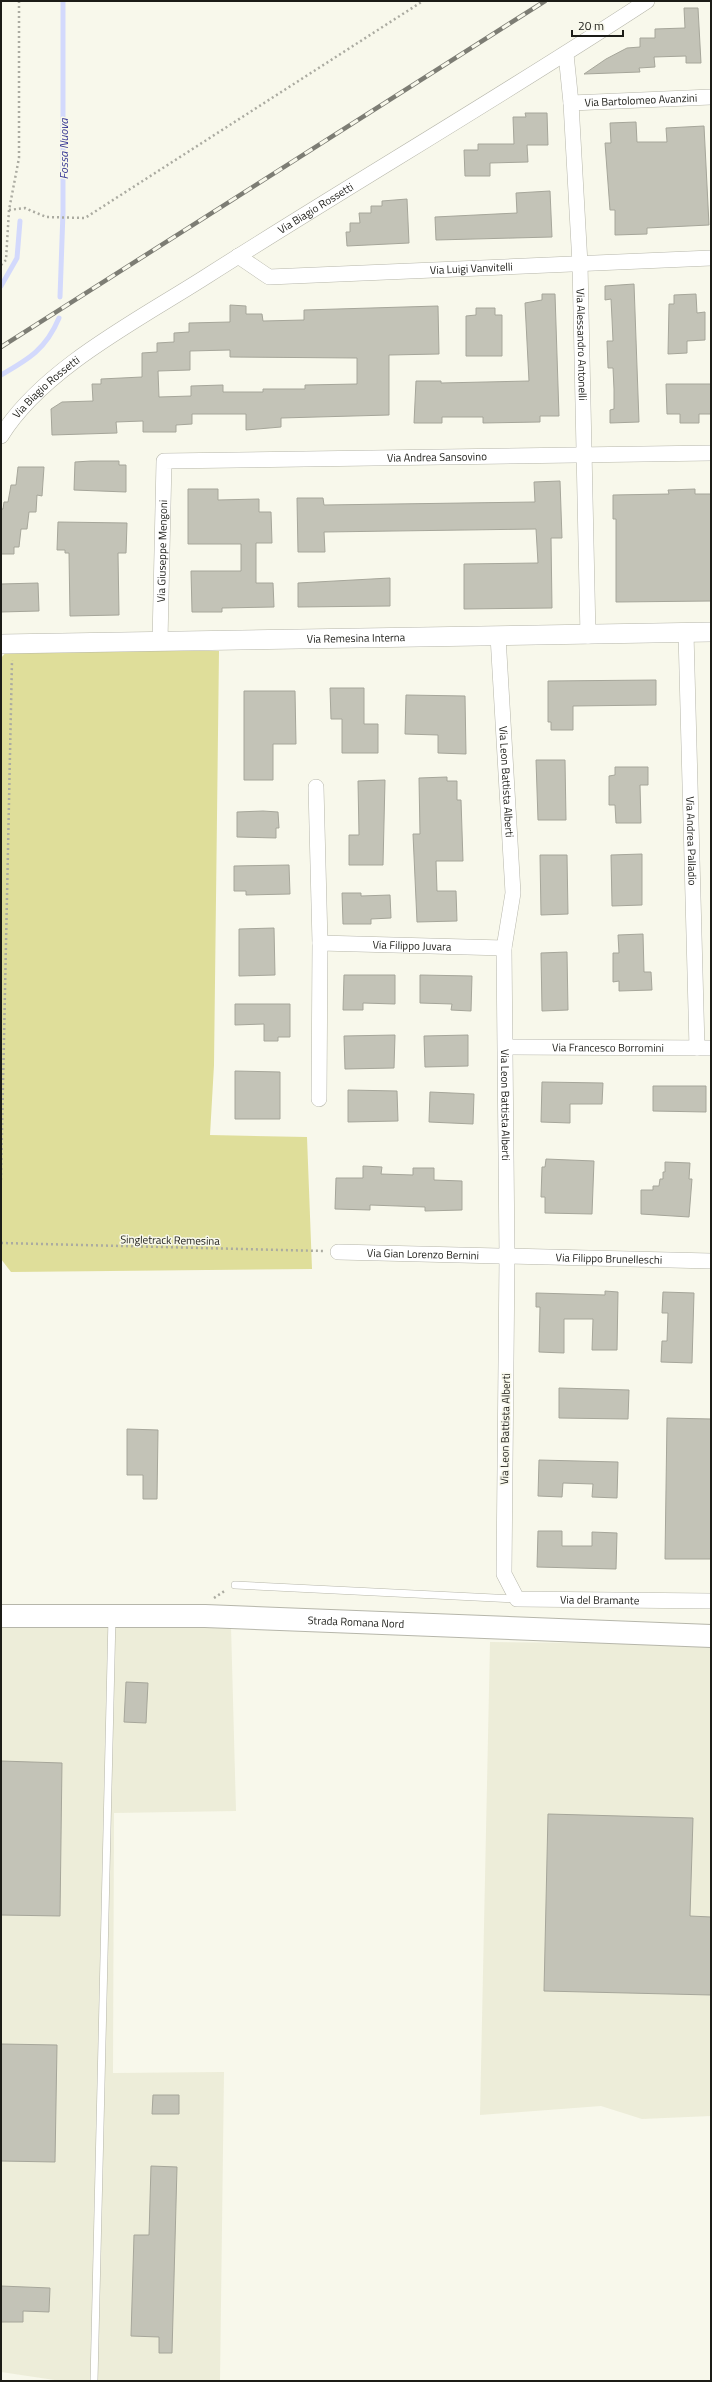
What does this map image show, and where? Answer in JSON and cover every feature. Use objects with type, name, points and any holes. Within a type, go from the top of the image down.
[{"type":"main road","name":"Strada Romana Nord","points":[[1,1616],[205,1616],[711,1636]]},
{"type":"street","name":"Via Biagio Rossetti","points":[[1,436],[10,420],[62,368],[238,256],[566,54],[647,1]]},
{"type":"street","name":"Via Alessandro Antonelli","points":[[566,54],[571,103],[580,264],[588,636]]},
{"type":"street","name":"Via Bartolomeo Avanzini","points":[[571,103],[711,98]]},
{"type":"street","name":"Via Luigi Vanvitelli","points":[[238,256],[269,276],[711,258]]},
{"type":"street","name":"Via Andrea Sansovino","points":[[164,461],[711,453]]},
{"type":"street","name":"Via Giuseppe Mengoni","points":[[160,641],[164,461]]},
{"type":"street","name":"Via Remesina Interna","points":[[7,644],[498,636],[588,636],[711,632]]},
{"type":"street","name":"Via Andrea Palladio","points":[[686,633],[704,1048]]},
{"type":"street","name":"Via Leon Battista Alberti","points":[[498,636],[513,893],[504,948],[507,1256],[504,1574],[517,1599]]},
{"type":"street","points":[[316,787],[320,943],[319,1099]]},
{"type":"street","name":"Via Filippo Juvara","points":[[320,943],[504,948]]},
{"type":"street","name":"Via Francesco Borromini","points":[[506,1047],[704,1048]]},
{"type":"street","name":"Via Gian Lorenzo Bernini","points":[[338,1252],[507,1256]]},
{"type":"street","name":"Via Filippo Brunelleschi","points":[[507,1256],[711,1261]]},
{"type":"street","name":"Via del Bramante","points":[[517,1599],[711,1601]]},
{"type":"lane","points":[[236,1585],[517,1599]]},
{"type":"lane","points":[[94,2381],[112,1615]]},
{"type":"path","points":[[1,265],[6,260],[9,210],[19,158],[19,1]]},
{"type":"path","points":[[9,210],[25,208],[46,217],[85,218],[423,1]]},
{"type":"path","points":[[1,1180],[7,644]]},
{"type":"path","name":"Singletrack Remesina","points":[[1,1244],[338,1252]]},
{"type":"shaded area","points":[[9,649],[219,651],[214,1065],[210,1135],[307,1137],[312,1269],[11,1272],[1,1259],[1,658]]},
{"type":"shaded area","points":[[1,1625],[231,1626],[236,1811],[114,1813],[113,2073],[224,2072],[220,2381],[61,2381],[1,2372]]},
{"type":"shaded area","points":[[490,1642],[711,1644],[711,2116],[642,2119],[601,2106],[480,2115]]},
{"type":"building","points":[[684,8],[698,8],[701,63],[686,63],[686,56],[654,57],[655,67],[639,68],[640,72],[584,74],[606,59],[627,48],[640,47],[640,38],[655,38],[655,29],[685,28]]},
{"type":"building","points":[[525,113],[547,113],[548,145],[527,145],[528,162],[490,163],[490,176],[465,176],[464,150],[478,150],[478,144],[514,144],[513,117],[526,117]]},
{"type":"building","points":[[636,122],[637,142],[667,142],[666,128],[704,126],[709,225],[647,228],[647,234],[615,235],[615,210],[610,210],[605,143],[611,143],[610,123]]},
{"type":"building","points":[[550,191],[552,237],[436,240],[435,217],[517,213],[516,193]]},
{"type":"building","points":[[407,199],[409,243],[347,246],[346,232],[350,232],[350,223],[360,223],[359,213],[371,213],[371,206],[382,206],[382,201]]},
{"type":"building","points":[[634,284],[639,422],[610,423],[610,410],[614,409],[614,389],[613,368],[608,368],[607,341],[613,341],[611,299],[605,300],[605,286]]},
{"type":"building","points":[[542,294],[555,294],[559,416],[540,416],[540,422],[483,423],[483,417],[442,417],[442,423],[414,423],[416,381],[441,381],[441,383],[529,381],[525,303],[542,300]]},
{"type":"building","points":[[696,294],[697,313],[705,312],[705,340],[687,341],[687,353],[668,354],[669,304],[674,304],[674,295]]},
{"type":"building","points":[[230,305],[246,306],[246,314],[262,314],[263,321],[304,320],[304,310],[438,306],[439,354],[389,355],[389,415],[281,418],[281,427],[246,430],[246,414],[192,414],[192,424],[176,425],[176,432],[143,432],[143,421],[116,422],[117,433],[52,435],[51,409],[62,402],[93,401],[92,384],[101,384],[101,379],[142,377],[142,353],[157,352],[157,343],[174,342],[174,333],[189,332],[189,323],[230,322]],"holes":[[[230,350],[230,357],[357,358],[357,384],[305,385],[305,389],[263,389],[263,392],[223,392],[223,385],[191,386],[191,396],[159,397],[158,371],[190,370],[190,351]]]},
{"type":"building","points":[[476,308],[495,308],[495,315],[502,315],[502,356],[466,356],[466,316],[476,315]]},
{"type":"building","points":[[666,384],[711,384],[711,414],[699,414],[699,423],[680,423],[680,414],[667,414]]},
{"type":"building","points":[[119,461],[119,465],[126,465],[126,492],[74,490],[75,462]]},
{"type":"building","points":[[18,467],[44,467],[42,496],[37,495],[36,512],[29,512],[27,529],[21,529],[19,547],[14,547],[14,554],[1,554],[1,509],[3,509],[4,502],[8,502],[11,485],[16,485]]},
{"type":"building","points":[[560,481],[562,538],[551,538],[552,608],[464,609],[464,564],[538,563],[536,529],[324,532],[325,552],[298,552],[297,498],[323,498],[324,505],[535,502],[534,482]]},
{"type":"building","points":[[188,489],[218,489],[218,500],[259,499],[259,512],[271,512],[272,543],[256,543],[256,583],[273,583],[274,607],[222,608],[222,612],[192,612],[191,571],[241,571],[241,544],[188,544]]},
{"type":"building","points":[[695,489],[695,494],[711,494],[711,601],[616,602],[616,519],[613,519],[613,495],[669,494],[668,490]]},
{"type":"building","points":[[58,522],[127,523],[126,553],[118,553],[119,615],[70,616],[69,553],[65,553],[65,550],[57,550]]},
{"type":"building","points":[[390,578],[390,606],[298,607],[298,583]]},
{"type":"building","points":[[38,583],[39,611],[1,612],[1,584]]},
{"type":"building","points":[[656,680],[656,705],[573,706],[573,730],[551,730],[551,722],[548,722],[548,681]]},
{"type":"building","points":[[330,688],[364,688],[364,724],[378,724],[378,753],[342,753],[342,719],[331,719]]},
{"type":"building","points":[[244,691],[295,691],[296,744],[273,744],[273,780],[244,780]]},
{"type":"building","points":[[406,695],[465,696],[466,754],[438,753],[438,735],[405,734]]},
{"type":"building","points":[[536,760],[565,760],[566,820],[538,820]]},
{"type":"building","points":[[615,767],[648,767],[648,785],[640,785],[641,823],[616,823],[615,805],[609,805],[609,776],[615,775]]},
{"type":"building","points":[[447,777],[447,781],[457,781],[457,800],[461,800],[463,861],[436,861],[437,891],[456,891],[457,921],[417,922],[413,834],[420,834],[419,778]]},
{"type":"building","points":[[385,780],[383,865],[349,865],[349,835],[359,835],[358,781]]},
{"type":"building","points":[[237,812],[278,812],[279,828],[276,828],[276,838],[237,837]]},
{"type":"building","points":[[642,854],[642,905],[612,906],[611,855]]},
{"type":"building","points":[[540,855],[567,855],[568,914],[541,915]]},
{"type":"building","points":[[289,865],[290,894],[246,895],[246,891],[234,891],[234,866]]},
{"type":"building","points":[[342,893],[361,893],[361,896],[390,895],[391,918],[371,919],[371,924],[343,924]]},
{"type":"building","points":[[274,928],[275,975],[239,976],[239,929]]},
{"type":"building","points":[[643,934],[644,972],[651,972],[652,990],[619,991],[619,981],[613,982],[613,953],[619,953],[618,935]]},
{"type":"building","points":[[567,952],[568,1010],[542,1011],[541,953]]},
{"type":"building","points":[[344,975],[395,975],[395,1004],[363,1003],[363,1010],[343,1010]]},
{"type":"building","points":[[420,975],[472,976],[471,1011],[451,1010],[452,1004],[420,1003]]},
{"type":"building","points":[[235,1004],[290,1004],[290,1037],[278,1037],[278,1041],[264,1041],[264,1024],[235,1025]]},
{"type":"building","points":[[395,1035],[394,1068],[345,1069],[344,1036]]},
{"type":"building","points":[[468,1035],[468,1066],[425,1067],[424,1036]]},
{"type":"building","points":[[235,1071],[280,1072],[280,1119],[235,1119]]},
{"type":"building","points":[[542,1082],[603,1083],[602,1104],[570,1104],[570,1123],[541,1122]]},
{"type":"building","points":[[653,1086],[706,1086],[706,1112],[653,1111]]},
{"type":"building","points":[[348,1090],[397,1091],[398,1121],[348,1122]]},
{"type":"building","points":[[430,1092],[474,1094],[473,1124],[429,1122]]},
{"type":"building","points":[[546,1159],[594,1161],[592,1214],[545,1213],[545,1197],[541,1197],[542,1167],[545,1167]]},
{"type":"building","points":[[665,1162],[690,1163],[689,1179],[692,1179],[689,1217],[641,1214],[641,1190],[653,1190],[653,1186],[659,1186],[660,1179],[663,1179],[663,1172],[665,1172]]},
{"type":"building","points":[[363,1166],[382,1167],[381,1174],[413,1175],[413,1168],[434,1168],[434,1180],[462,1181],[462,1210],[425,1211],[425,1207],[370,1205],[370,1210],[335,1209],[336,1178],[363,1178]]},
{"type":"building","points":[[605,1291],[618,1292],[617,1350],[592,1350],[593,1319],[564,1319],[564,1353],[539,1352],[540,1307],[536,1307],[536,1293],[605,1295]]},
{"type":"building","points":[[663,1292],[694,1293],[692,1363],[661,1362],[662,1341],[667,1341],[668,1313],[662,1313]]},
{"type":"building","points":[[559,1388],[629,1390],[628,1419],[559,1418]]},
{"type":"building","points":[[667,1418],[711,1419],[711,1559],[665,1559]]},
{"type":"building","points":[[127,1429],[158,1430],[157,1499],[143,1499],[143,1475],[127,1475]]},
{"type":"building","points":[[539,1460],[618,1462],[617,1498],[592,1497],[593,1484],[563,1483],[562,1497],[538,1496]]},
{"type":"building","points":[[538,1531],[562,1531],[562,1546],[592,1546],[592,1532],[617,1533],[616,1569],[537,1567]]},
{"type":"building","points":[[126,1682],[148,1683],[146,1723],[124,1722]]},
{"type":"building","points":[[1,1761],[62,1763],[60,1916],[1,1915]]},
{"type":"building","points":[[548,1814],[693,1818],[690,1916],[711,1917],[711,1995],[544,1991]]},
{"type":"building","points":[[1,2044],[57,2045],[55,2162],[1,2161]]},
{"type":"building","points":[[153,2095],[179,2095],[179,2114],[152,2114]]},
{"type":"building","points":[[151,2166],[177,2167],[172,2353],[159,2353],[159,2337],[131,2336],[134,2235],[149,2235]]},
{"type":"building","points":[[1,2286],[50,2288],[49,2312],[23,2311],[23,2322],[1,2322]]},
{"type":"waterway","name":"Fossa Nuova","points":[[60,297],[63,212],[63,1]]},
{"type":"waterway","points":[[1,286],[17,258],[20,221]]},
{"type":"waterway","name":"Fossa Nuova","points":[[1,375],[20,364],[36,352],[48,338],[59,318]]},
{"type":"railway","points":[[1,347],[545,1]]}]
